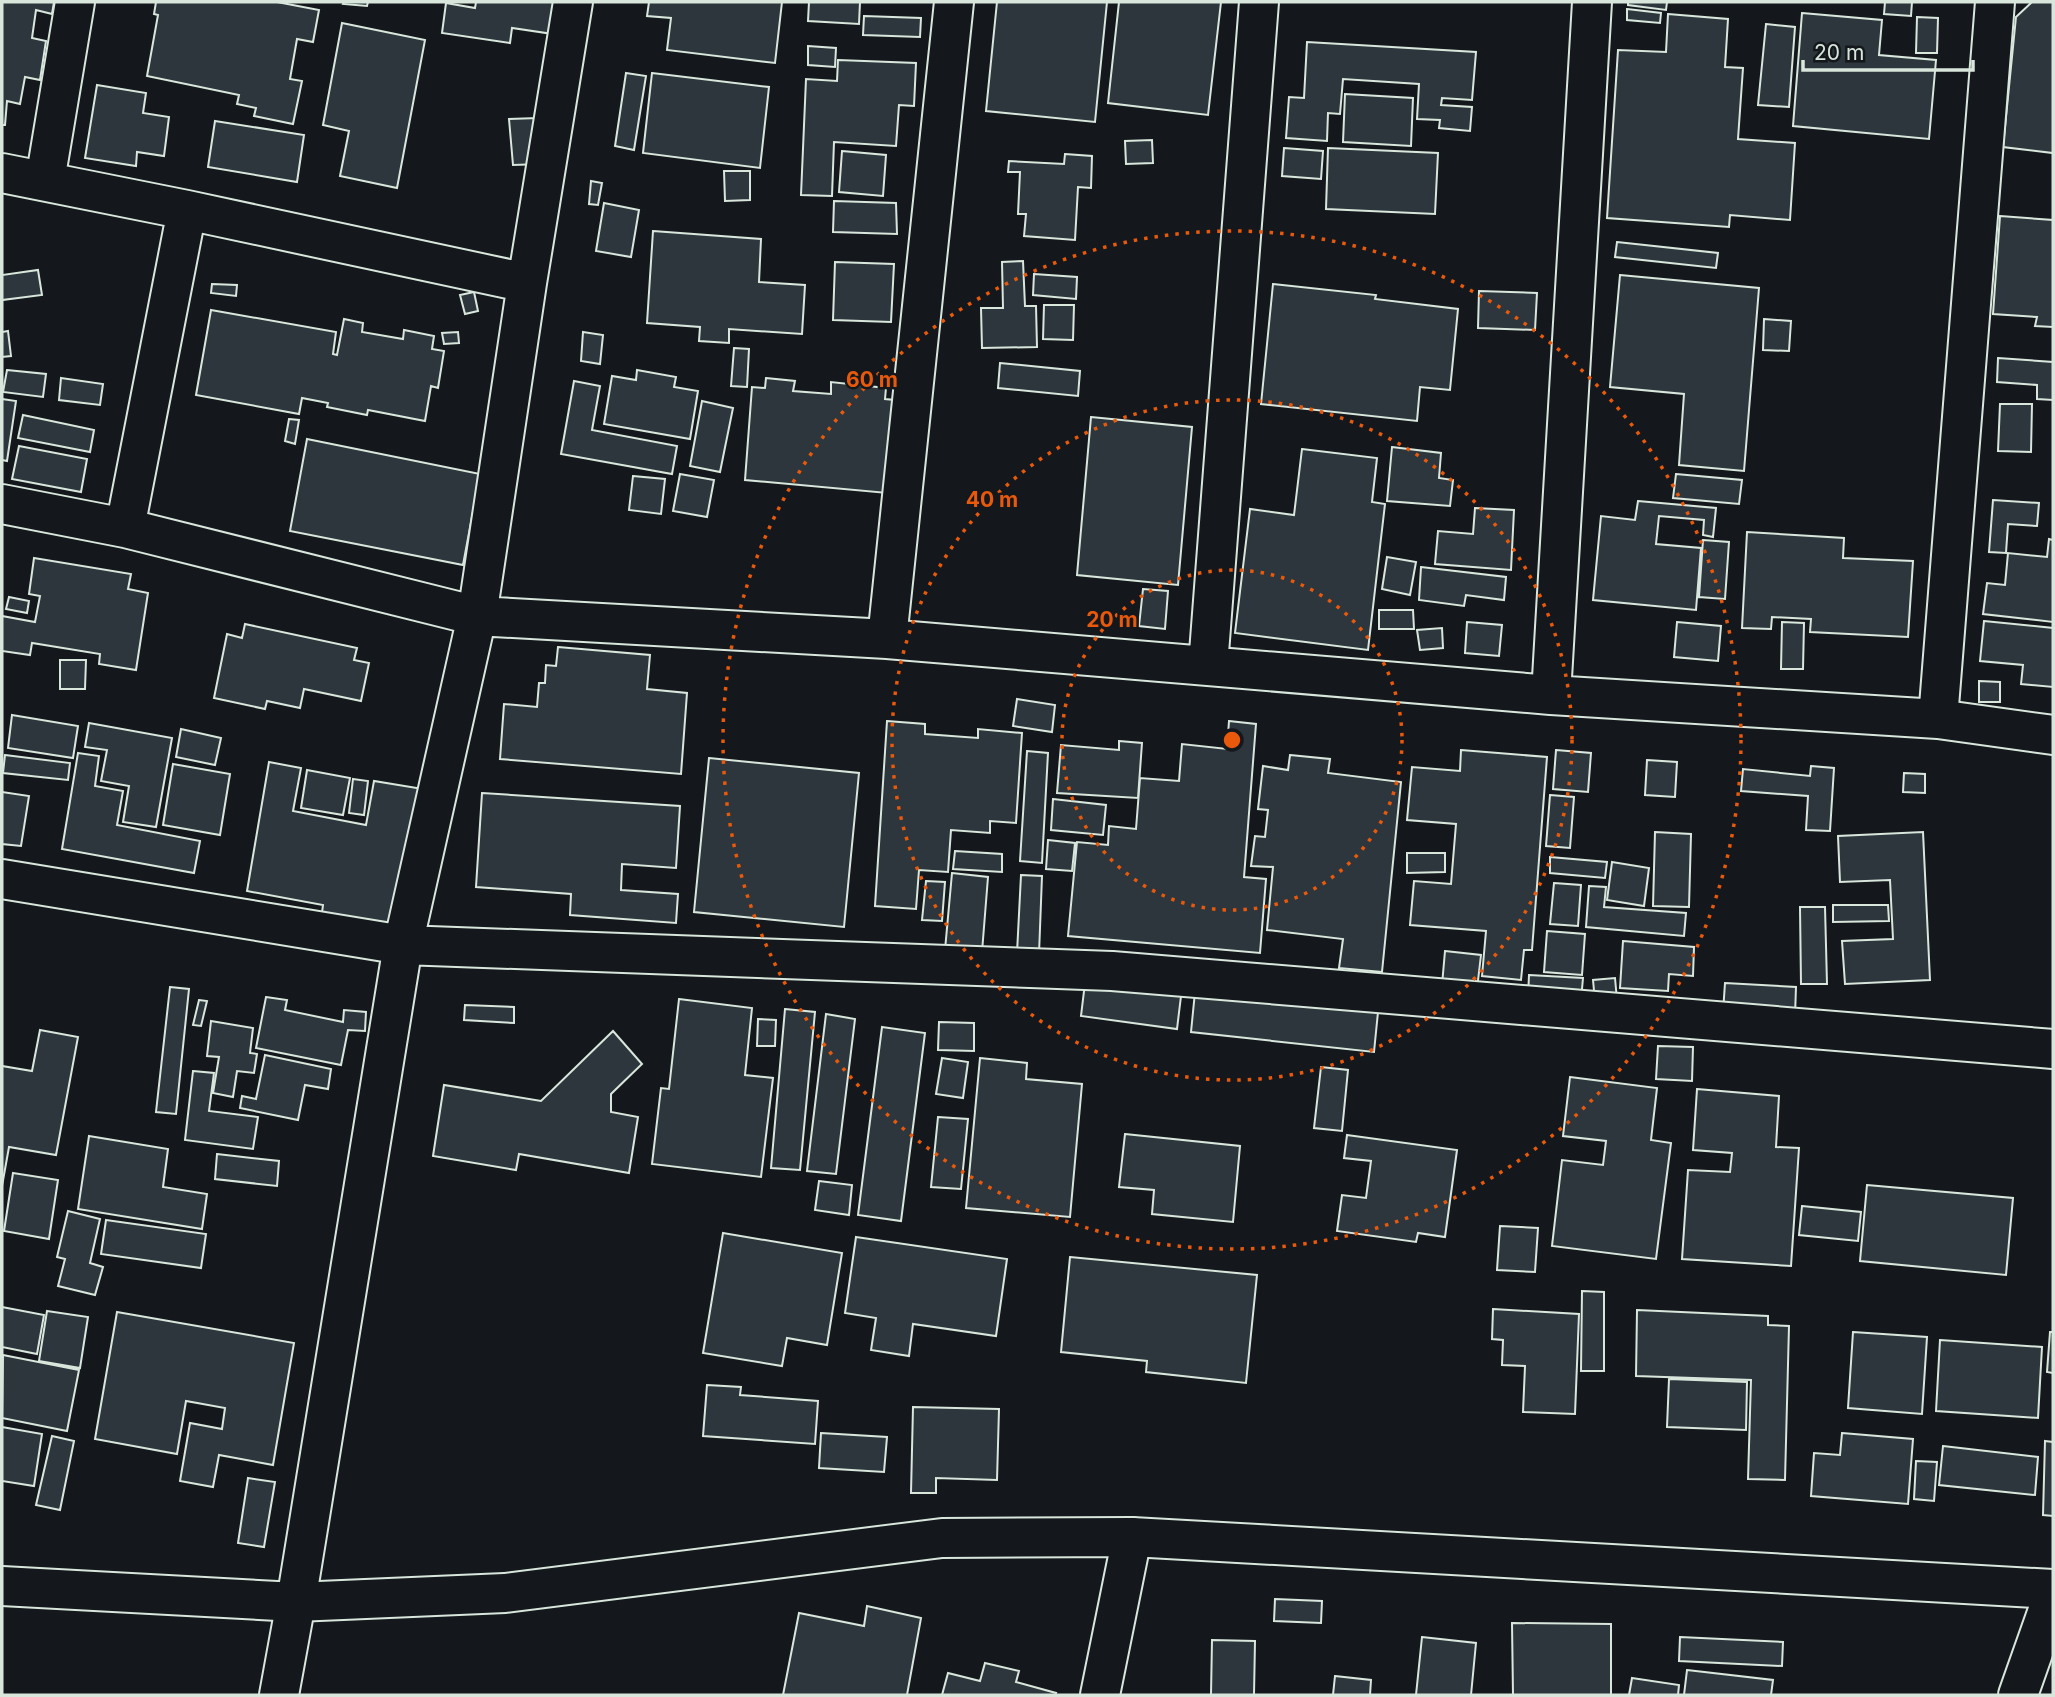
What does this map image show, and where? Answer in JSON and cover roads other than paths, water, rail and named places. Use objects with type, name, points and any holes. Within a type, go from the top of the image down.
[{"type":"street","points":[[45,181],[75,2]]},
{"type":"street","points":[[279,1695],[403,945],[477,616],[573,2]]},
{"type":"street","points":[[887,639],[954,2]]},
{"type":"street","points":[[1208,666],[1259,2]]},
{"type":"street","points":[[1550,695],[1592,2]]},
{"type":"street","points":[[1938,719],[1995,2]]},
{"type":"street","points":[[2,173],[527,283]]},
{"type":"street","points":[[125,528],[187,210]]},
{"type":"street","points":[[2,503],[125,528],[477,616],[887,639],[1550,695],[1938,719],[2053,734]]},
{"type":"street","points":[[2,879],[403,945],[1112,971],[2053,1049]]},
{"type":"street","points":[[1100,1695],[1132,1537]]},
{"type":"street","points":[[2,1586],[296,1602],[505,1593],[942,1538],[1132,1537],[2053,1589]]},
{"type":"street","points":[[2018,1695],[2053,1596]]}]
